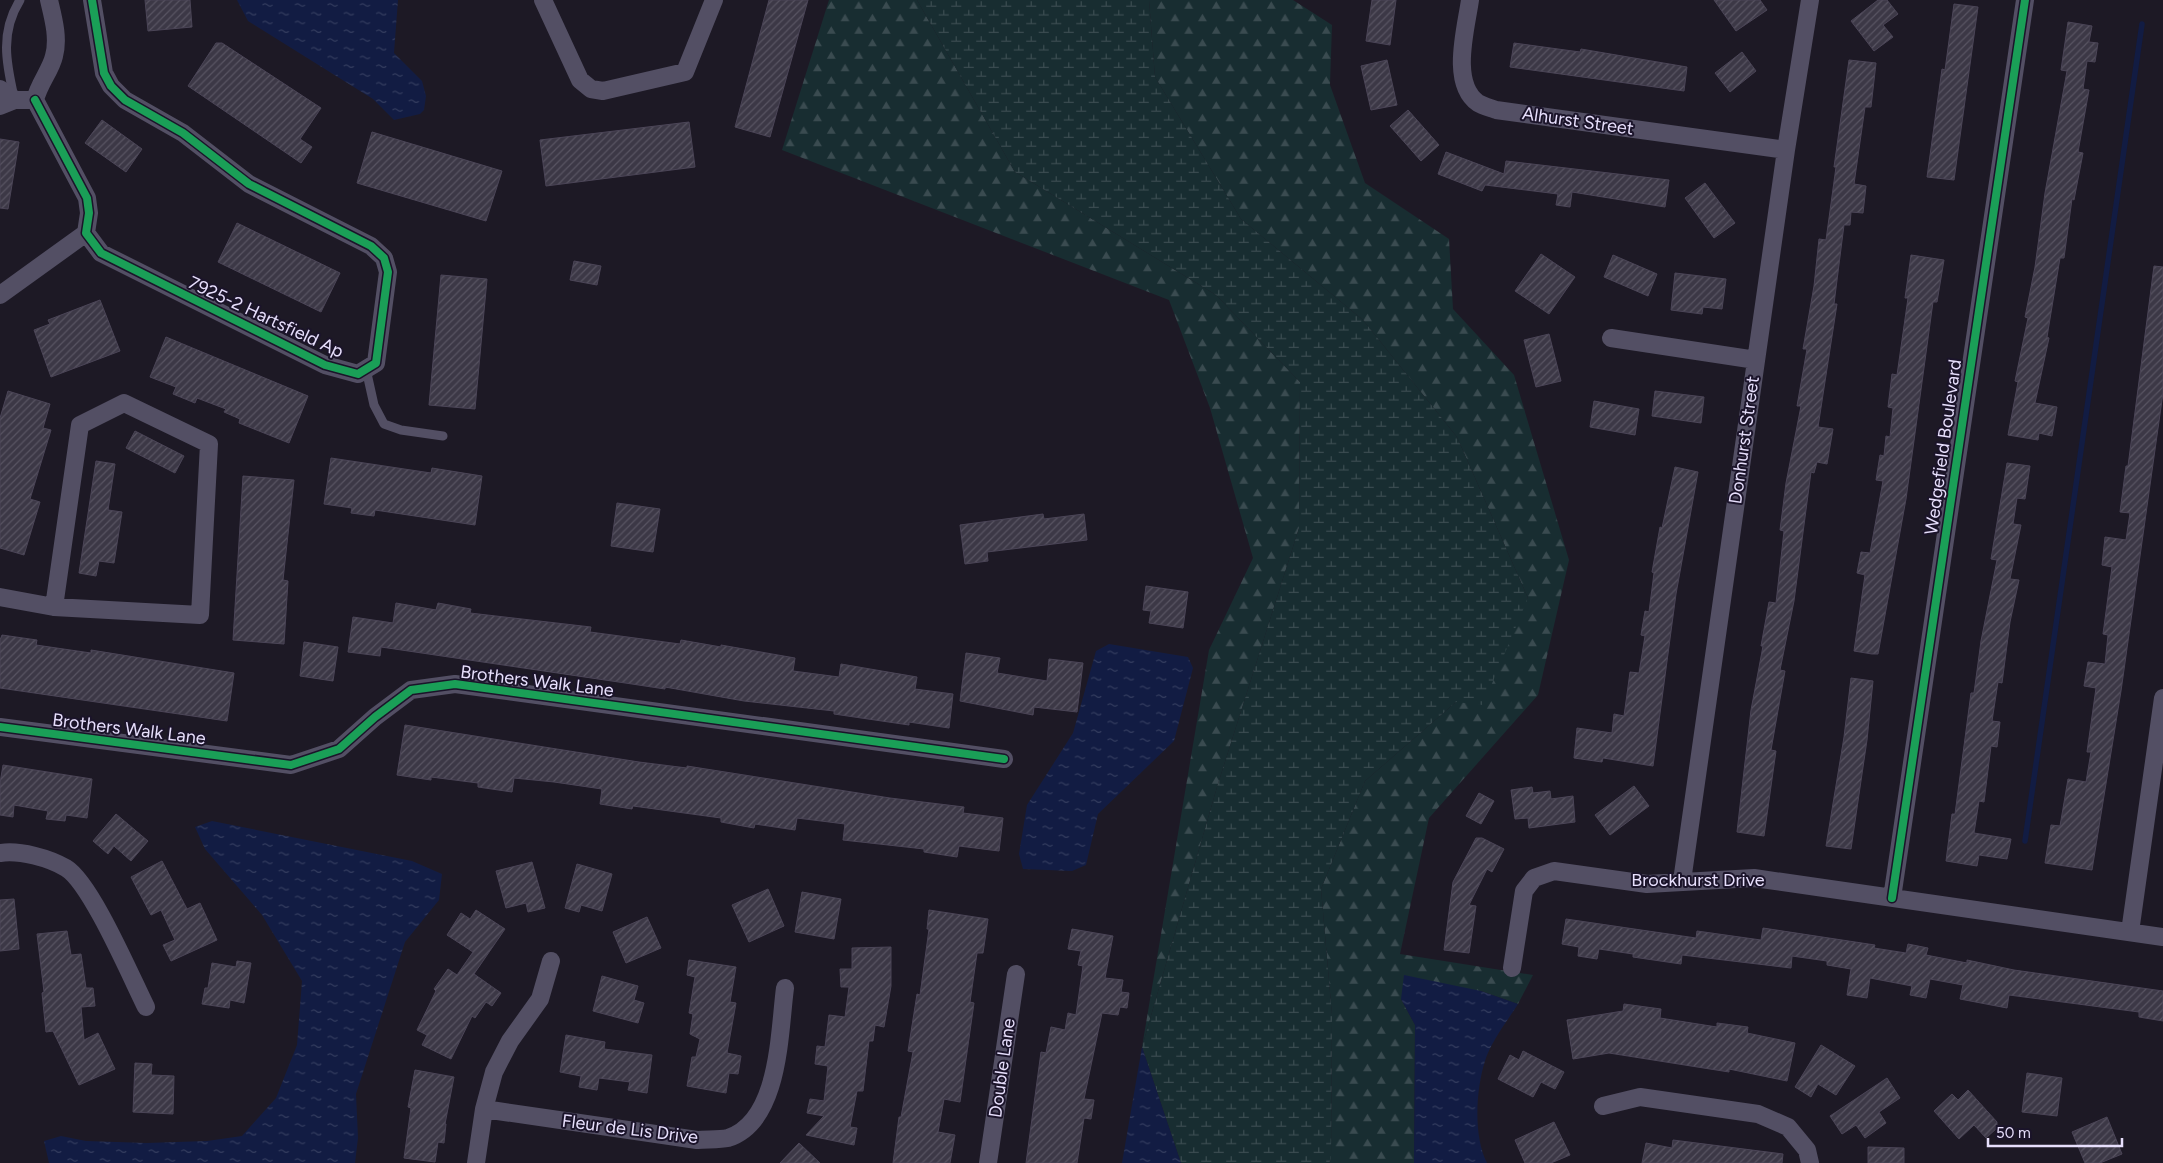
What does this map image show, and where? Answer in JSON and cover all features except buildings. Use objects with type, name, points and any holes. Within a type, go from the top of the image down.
[{"type":"street","points":[[0,295],[86,233],[90,213],[86,198],[34,100],[38,85],[54,56],[55,25],[49,0]]},
{"type":"street","points":[[92,0],[104,73],[111,86],[125,100],[183,133],[249,184],[371,246],[384,258],[388,272],[376,363],[366,369]]},
{"type":"street","points":[[543,0],[580,80],[590,88],[603,91],[685,72],[714,0]]},
{"type":"street","name":"Alhurst Street","points":[[1470,0],[1461,63],[1465,86],[1478,103],[1496,110],[1786,150]]},
{"type":"street","name":"Donhurst Street","points":[[1682,881],[1786,150],[1810,0]]},
{"type":"street","name":"Wedgefield Boulevard","points":[[1892,898],[2024,0]]},
{"type":"street","points":[[0,89],[7,103],[34,100]]},
{"type":"street","name":"7925-2 Hartsfield Ap","points":[[86,233],[101,253],[325,365],[358,374],[366,369]]},
{"type":"street","points":[[1611,338],[1756,360]]},
{"type":"street","points":[[0,598],[54,607],[200,615],[209,444],[124,403],[80,425],[54,607]]},
{"type":"street","name":"Brothers Walk Lane","points":[[0,727],[291,765],[339,749],[375,717],[411,690],[455,684],[1004,759]]},
{"type":"street","points":[[2130,932],[2163,698]]},
{"type":"street","points":[[0,853],[45,859],[67,869],[85,887],[146,1007]]},
{"type":"street","name":"Brockhurst Drive","points":[[1512,968],[1524,891],[1534,878],[1554,871],[1647,884],[1754,878],[2163,937]]},
{"type":"street","points":[[476,1163],[484,1109],[494,1072],[510,1041],[540,1000],[551,961]]},
{"type":"street","name":"Double Lane","points":[[988,1163],[1016,974]]},
{"type":"street","name":"Fleur de Lis Drive","points":[[484,1109],[697,1140],[728,1138],[751,1124],[765,1104],[771,1087],[785,988]]},
{"type":"street","points":[[1603,1106],[1640,1097],[1758,1114],[1788,1127],[1808,1150],[1810,1163]]},
{"type":"lane","points":[[7,103],[4,55],[6,30],[20,0]]},
{"type":"lane","points":[[366,369],[374,405],[384,424],[401,430],[443,436]]},
{"type":"green space","points":[[829,0],[917,0],[1015,172],[1216,295],[1300,382],[1299,528],[1217,787],[1142,1047],[1209,650],[1253,558],[1210,408],[1169,300],[782,150]]},
{"type":"green space","points":[[917,0],[1149,0],[1155,77],[1241,219],[1363,320],[1457,437],[1528,598],[1483,705],[1456,702],[1365,781],[1321,889],[1332,1015],[1331,1159],[1329,1163],[1181,1163],[1142,1047],[1217,787],[1299,528],[1300,382],[1216,295],[1015,172]]},
{"type":"green space","points":[[1149,0],[1293,0],[1332,25],[1330,85],[1365,183],[1449,239],[1453,309],[1514,375],[1569,560],[1538,695],[1429,818],[1400,954],[1533,975],[1518,1004],[1481,991],[1401,999],[1415,1025],[1414,1163],[1329,1163],[1331,1159],[1332,1015],[1321,889],[1365,781],[1456,702],[1528,598],[1457,437],[1363,320],[1241,219],[1155,77]]},
{"type":"water","points":[[237,0],[398,0],[394,53],[422,81],[426,96],[424,110],[420,114],[394,120],[373,99],[248,21]]},
{"type":"water","points":[[1109,644],[1188,657],[1193,668],[1174,741],[1098,814],[1086,865],[1072,871],[1023,869],[1019,854],[1027,805],[1073,733],[1096,651]]},
{"type":"water","points":[[212,821],[412,861],[442,874],[439,900],[405,942],[356,1094],[358,1138],[355,1163],[49,1163],[44,1141],[61,1136],[86,1141],[146,1143],[207,1141],[242,1136],[276,1098],[297,1045],[302,981],[262,915],[205,849],[195,827]]},
{"type":"water","points":[[1404,975],[1481,991],[1518,1004],[1487,1054],[1482,1072],[1477,1112],[1480,1140],[1487,1163],[1414,1163],[1415,1025],[1401,999]]},
{"type":"water","points":[[1142,1047],[1181,1163],[1122,1163]]},
{"type":"waterway","points":[[2025,841],[2142,24]]},
{"type":"cycle path","points":[[35,100],[87,198],[89,213],[86,233],[101,253],[325,365],[358,374],[376,363],[388,272],[384,258],[371,246],[249,184],[183,133],[125,100],[111,86],[104,73],[92,0]]},
{"type":"cycle path","points":[[1892,898],[2025,0]]},
{"type":"cycle path","points":[[0,727],[291,765],[339,749],[375,717],[411,690],[455,684],[1004,759]]}]
